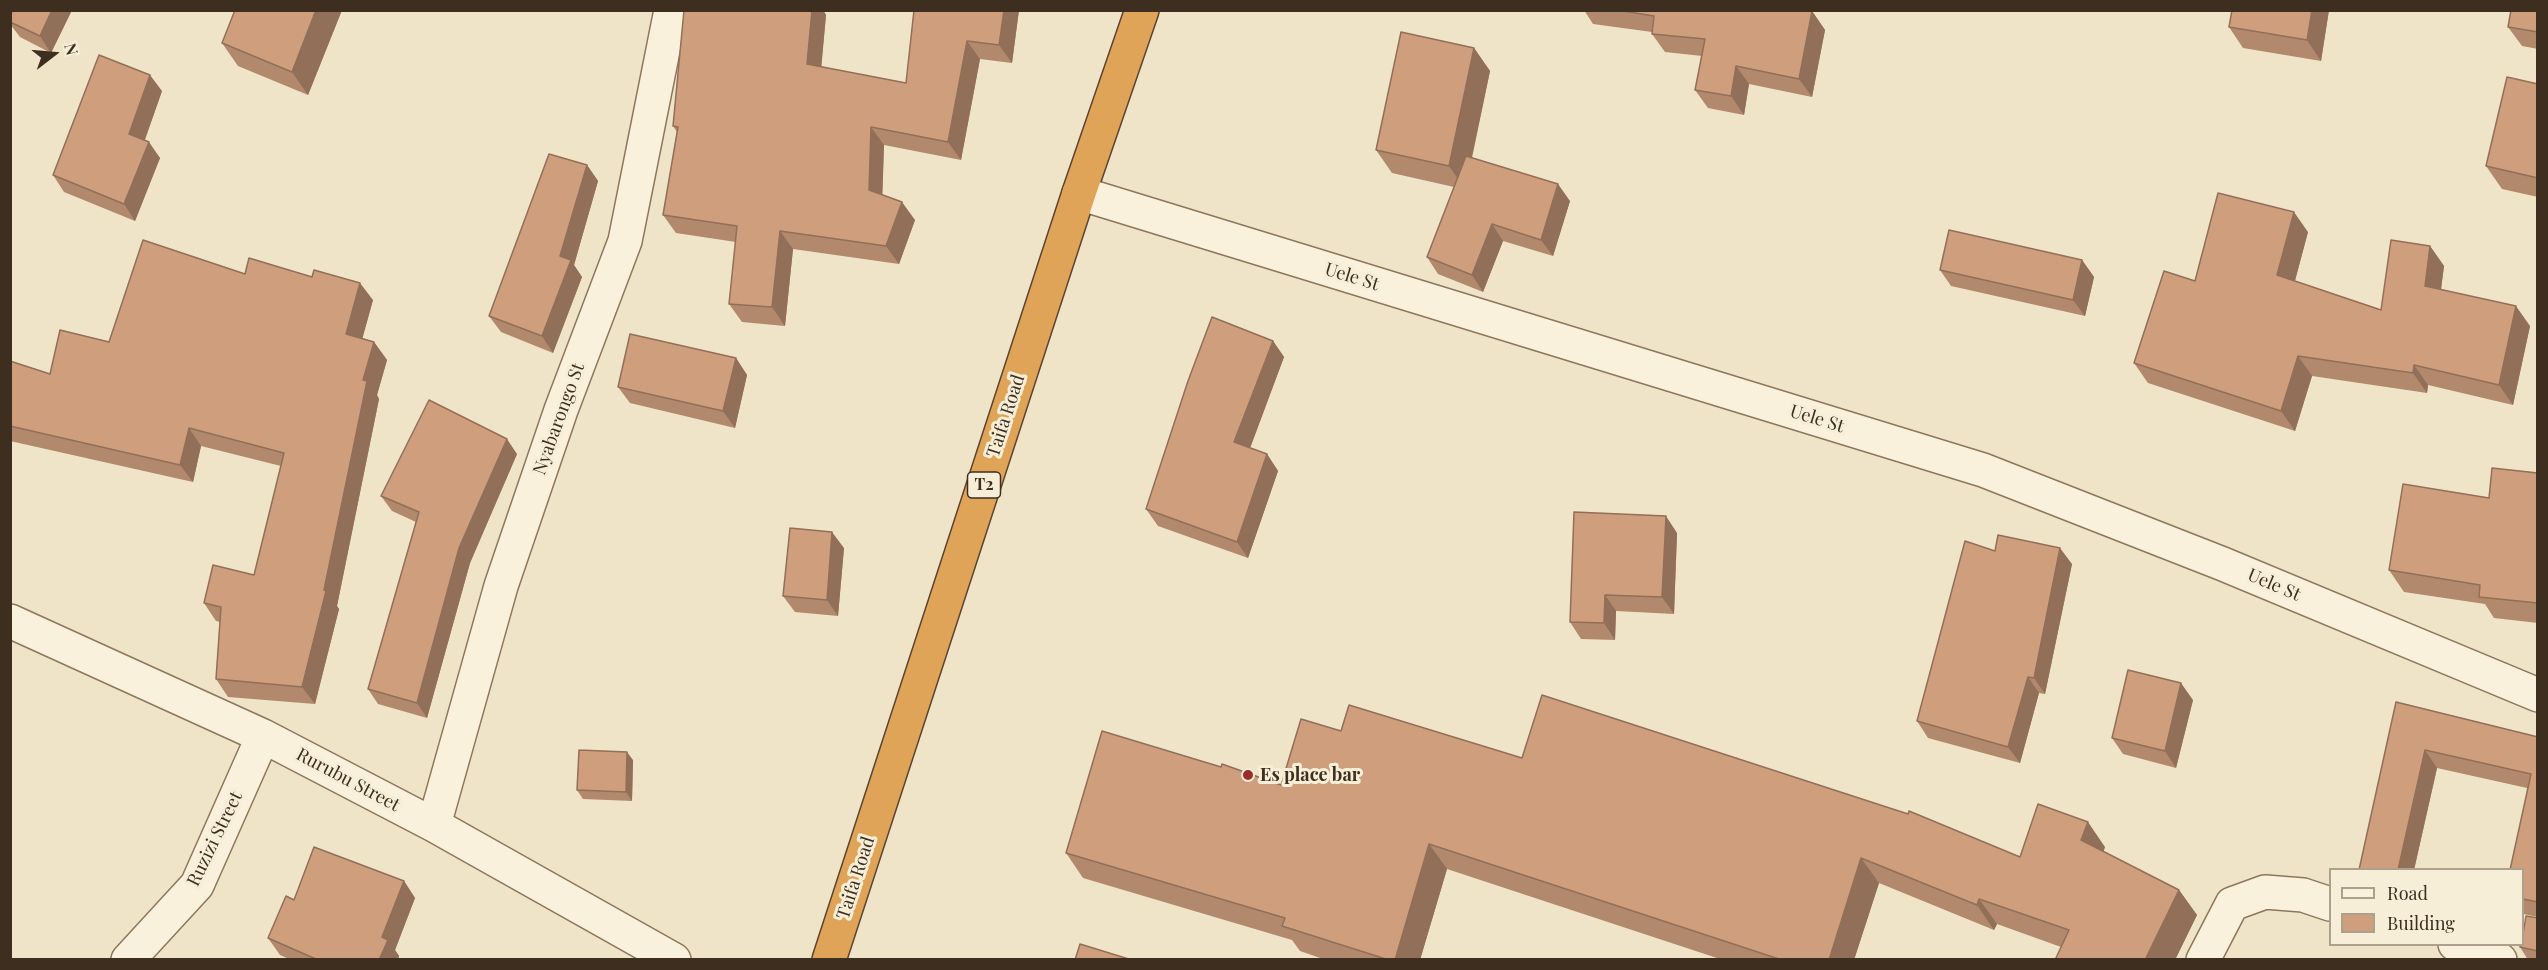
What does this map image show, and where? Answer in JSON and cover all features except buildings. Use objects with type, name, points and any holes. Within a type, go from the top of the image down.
[{"type":"highway","name":"Taifa Road","points":[[829,960],[1079,193],[1142,10]]},
{"type":"street","name":"Nyabarongo St","points":[[434,825],[504,575],[561,410],[625,241],[671,10]]},
{"type":"street","name":"Uele St","points":[[1079,193],[1983,470],[2223,564],[2538,695]]},
{"type":"street","name":"Rurubu Street","points":[[10,621],[263,735],[434,825],[674,960]]},
{"type":"street","name":"Ruzizi Street","points":[[128,960],[197,885],[263,735]]},
{"type":"street","points":[[2203,960],[2232,904],[2265,892],[2303,895],[2329,903]]},
{"type":"street","points":[[2458,946],[2500,960]]},
{"type":"place","name":"Es place bar","points":[[1248,775]]}]
